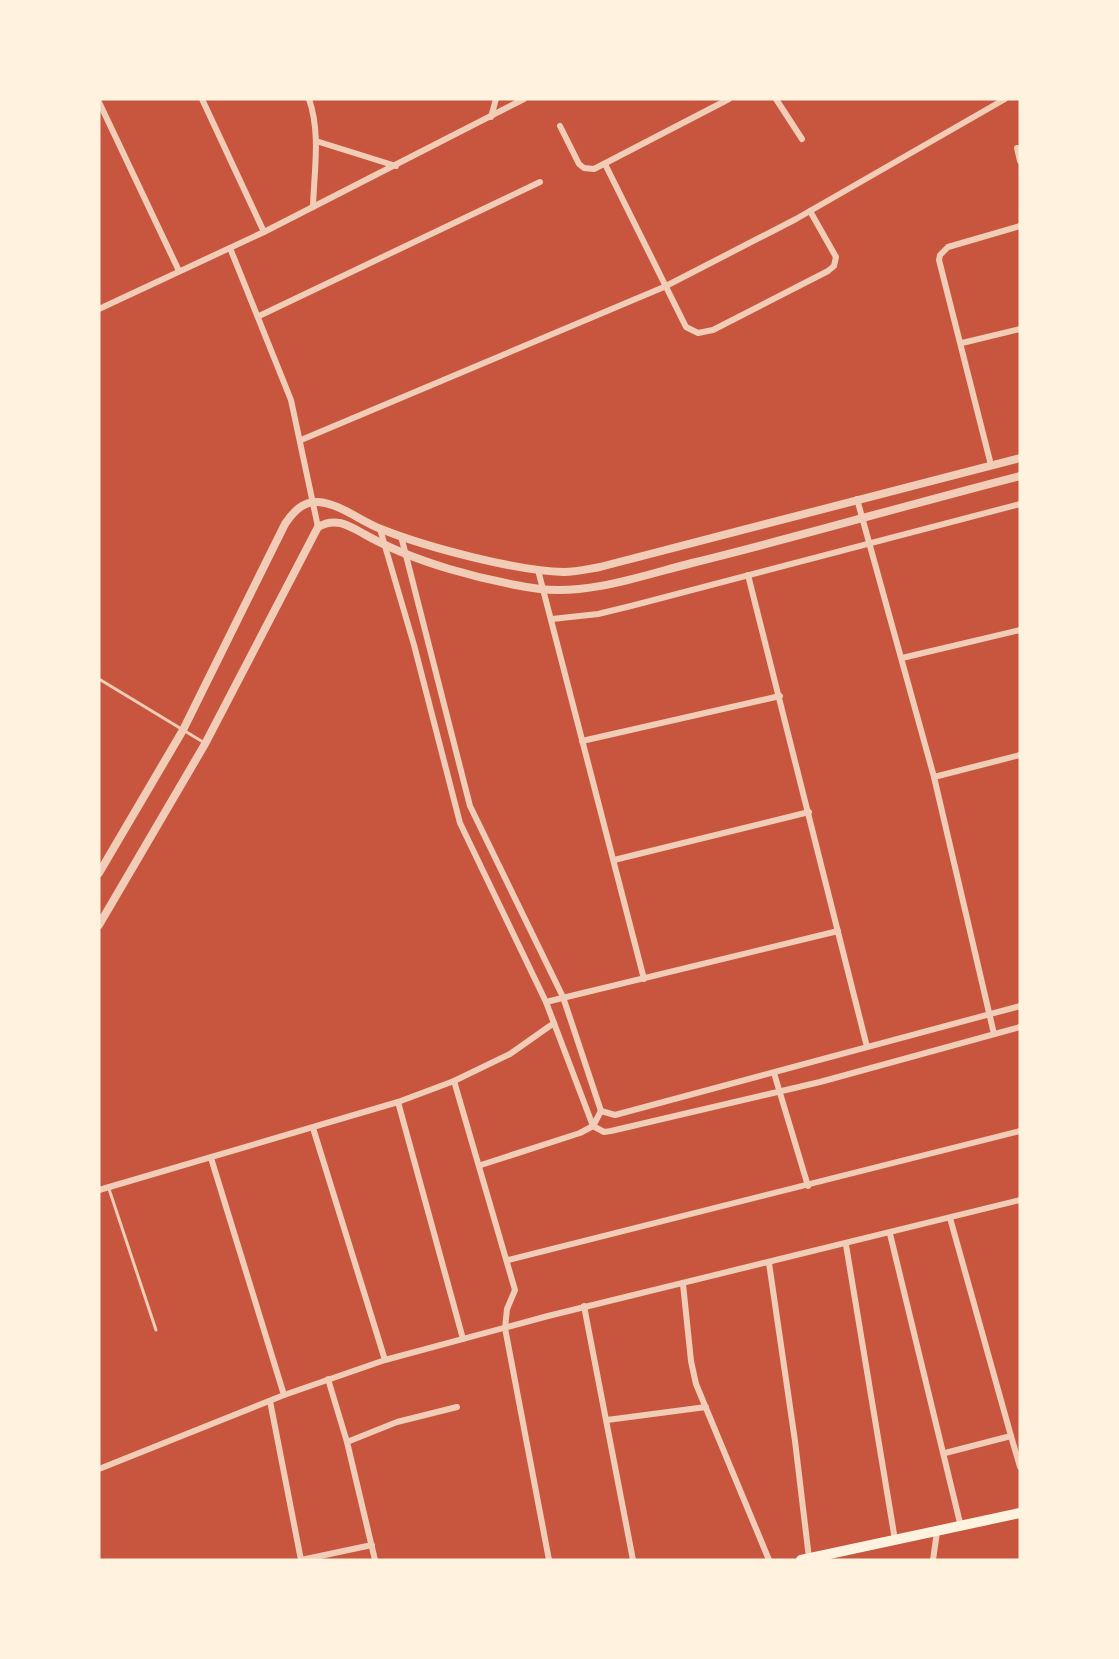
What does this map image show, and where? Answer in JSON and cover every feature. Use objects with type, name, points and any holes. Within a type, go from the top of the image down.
[{"type":"highway","points":[[805,1559],[1020,1513]]},
{"type":"street","points":[[202,99],[264,232]]},
{"type":"street","points":[[309,99],[315,120],[316,141],[313,207]]},
{"type":"street","points":[[491,117],[496,99]]},
{"type":"street","points":[[99,309],[264,232],[524,99]]},
{"type":"street","points":[[710,99],[714,107]]},
{"type":"street","points":[[560,126],[584,168],[594,169],[729,99]]},
{"type":"street","points":[[776,99],[802,139]]},
{"type":"street","points":[[301,440],[664,287],[810,211],[1005,99]]},
{"type":"street","points":[[99,102],[179,271]]},
{"type":"street","points":[[316,141],[396,166]]},
{"type":"street","points":[[1017,148],[1020,161]]},
{"type":"street","points":[[605,164],[664,287],[686,327],[698,333],[713,330],[828,272],[834,266],[836,257],[810,211]]},
{"type":"street","points":[[258,316],[540,182]]},
{"type":"street","points":[[991,465],[940,255],[948,247],[1020,226]]},
{"type":"street","points":[[230,248],[291,400],[318,527]]},
{"type":"street","points":[[962,343],[1020,329]]},
{"type":"street","points":[[99,873],[183,730],[285,524],[294,511],[313,502],[327,504],[380,529],[401,536],[538,570],[564,572],[600,567],[857,498],[1020,458]]},
{"type":"street","points":[[99,925],[205,744],[318,527],[327,522],[346,524],[386,547],[471,573],[542,589],[586,587],[631,579],[1020,476]]},
{"type":"street","points":[[857,498],[871,541],[934,777],[994,1034]]},
{"type":"street","points":[[552,619],[598,614],[1020,504]]},
{"type":"street","points":[[380,529],[414,645],[459,823],[546,1002],[592,1126],[604,1132],[610,1131],[780,1092],[1020,1027]]},
{"type":"street","points":[[401,536],[470,806],[563,997],[601,1111],[592,1126],[550,1144],[481,1166]]},
{"type":"street","points":[[538,570],[644,979]]},
{"type":"street","points":[[748,575],[867,1047]]},
{"type":"street","points":[[902,658],[1020,630]]},
{"type":"street","points":[[582,741],[780,696]]},
{"type":"street","points":[[934,777],[1020,755]]},
{"type":"street","points":[[614,860],[809,812]]},
{"type":"street","points":[[546,1002],[838,931]]},
{"type":"street","points":[[601,1111],[615,1115],[700,1090],[774,1073],[1020,1006]]},
{"type":"street","points":[[99,1190],[398,1102],[454,1081],[510,1054],[554,1023]]},
{"type":"street","points":[[774,1073],[808,1186]]},
{"type":"street","points":[[454,1081],[481,1166],[515,1290],[507,1309],[505,1328],[549,1560]]},
{"type":"street","points":[[398,1102],[464,1339]]},
{"type":"street","points":[[313,1128],[385,1360]]},
{"type":"street","points":[[508,1260],[1020,1131]]},
{"type":"street","points":[[211,1158],[284,1395]]},
{"type":"street","points":[[99,1469],[284,1395],[385,1360],[584,1306],[846,1245],[1020,1200]]},
{"type":"street","points":[[950,1218],[1020,1467]]},
{"type":"street","points":[[890,1234],[945,1453],[961,1527]]},
{"type":"street","points":[[846,1245],[895,1541]]},
{"type":"street","points":[[769,1263],[795,1442],[805,1559]]},
{"type":"street","points":[[683,1284],[693,1371],[769,1560]]},
{"type":"street","points":[[584,1306],[633,1560]]},
{"type":"street","points":[[328,1379],[375,1560]]},
{"type":"street","points":[[270,1401],[301,1560],[372,1545]]},
{"type":"street","points":[[346,1442],[397,1422],[457,1407]]},
{"type":"street","points":[[607,1420],[706,1407]]},
{"type":"street","points":[[945,1453],[1011,1436]]},
{"type":"street","points":[[933,1560],[938,1532]]},
{"type":"lane","points":[[99,680],[205,744]]},
{"type":"lane","points":[[109,1187],[156,1330]]}]
